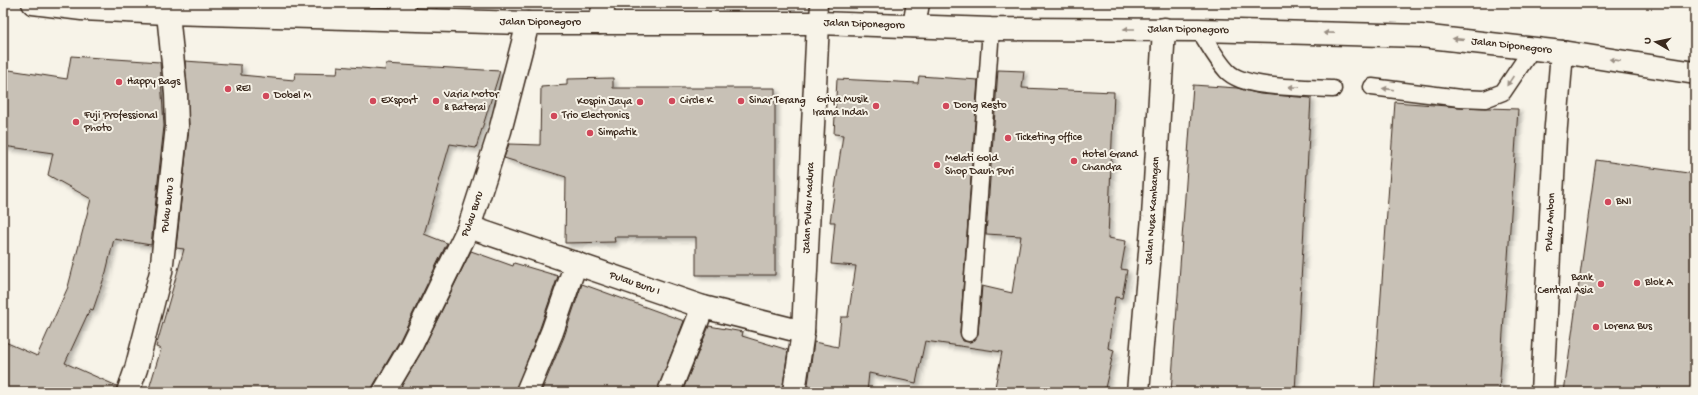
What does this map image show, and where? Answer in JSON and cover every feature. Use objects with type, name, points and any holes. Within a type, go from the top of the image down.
[{"type":"street","name":"Jalan Diponegoro","points":[[32,3],[82,9],[167,8],[403,11],[528,23],[602,13],[819,13],[914,26],[991,29],[1199,30],[1421,36],[1562,52],[1695,73]]},
{"type":"street","points":[[914,26],[918,3]]},
{"type":"street","name":"Pulau Buru 3","points":[[128,392],[136,369],[161,272],[177,126],[176,94],[167,8]]},
{"type":"street","name":"Jalan Pulau Madura","points":[[794,392],[803,332],[819,13]]},
{"type":"street","name":"Pulau Buru","points":[[384,392],[411,346],[469,227],[500,131],[528,23]]},
{"type":"street","name":"Jalan Nusa Kambangan","points":[[1138,392],[1153,217],[1164,30]]},
{"type":"street","name":"Pulau Ambon","points":[[1542,392],[1554,146],[1562,52]]},
{"type":"street","name":"Pulau Buru I","points":[[469,227],[703,307],[803,332]]},
{"type":"street","points":[[527,392],[552,332],[576,263]]},
{"type":"street","points":[[669,392],[703,307]]},
{"type":"lane","points":[[969,332],[991,29]]},
{"type":"lane","points":[[1199,30],[1228,72],[1248,82],[1333,89]]},
{"type":"lane","points":[[1372,87],[1460,98],[1485,99],[1502,92],[1532,49]]},
{"type":"building","points":[[71,56],[160,62],[164,126],[151,245],[114,239],[106,272],[93,310],[90,309],[65,363],[117,386],[116,392],[3,392],[3,341],[37,356],[68,287],[91,199],[48,175],[53,153],[3,146],[3,69],[67,79]]},
{"type":"building","points":[[185,61],[241,65],[241,75],[294,80],[295,73],[337,74],[338,66],[385,70],[386,64],[500,71],[476,148],[450,144],[424,234],[447,243],[400,340],[373,386],[372,392],[148,392],[161,349],[156,347],[184,249],[176,248],[189,127]]},
{"type":"building","points":[[998,70],[1024,71],[1022,88],[1114,92],[1108,238],[1126,241],[1121,269],[1127,270],[1122,298],[1115,297],[1108,348],[1114,350],[1104,392],[994,392],[1002,352],[925,341],[916,383],[869,373],[867,392],[807,392],[814,342],[838,347],[841,317],[848,317],[856,266],[831,264],[835,222],[830,222],[843,135],[834,134],[837,79],[918,83],[919,76],[978,80],[960,332],[963,341],[969,342],[973,341],[978,334],[982,286],[1012,293],[1021,236],[986,234]]},
{"type":"building","points":[[613,78],[613,88],[775,88],[775,275],[696,275],[696,237],[614,237],[615,242],[565,243],[566,177],[504,158],[509,144],[540,145],[541,87],[567,85],[567,79]]},
{"type":"building","points":[[1193,85],[1237,88],[1260,94],[1311,98],[1295,392],[1171,392]]},
{"type":"building","points":[[1395,102],[1460,107],[1518,109],[1499,392],[1374,392]]},
{"type":"building","name":"Blok A","points":[[1596,160],[1695,174],[1695,392],[1564,392]]},
{"type":"building","points":[[471,251],[513,266],[514,263],[558,276],[515,392],[398,392],[422,351]]},
{"type":"building","points":[[582,284],[684,321],[657,392],[541,392],[564,337]]},
{"type":"building","points":[[709,326],[743,332],[742,336],[788,350],[782,392],[682,392]]},
{"type":"place","name":"Happy Bags","points":[[119,82]]},
{"type":"place","name":"REI","points":[[228,89]]},
{"type":"place","name":"Dobel M","points":[[266,96]]},
{"type":"place","name":"Exsport","points":[[373,101]]},
{"type":"place","name":"Varia Motor & Baterai","points":[[436,101]]},
{"type":"place","name":"Circle K","points":[[672,101]]},
{"type":"place","name":"Sinar Terang","points":[[741,101]]},
{"type":"place","name":"Kospin Jaya","points":[[640,102]]},
{"type":"place","name":"Griya Musik Irama Indah","points":[[876,106]]},
{"type":"place","name":"Dong Resto","points":[[946,106]]},
{"type":"place","name":"Trio Electronics","points":[[554,116]]},
{"type":"place","name":"Fuji Professional Photo","points":[[76,122]]},
{"type":"place","name":"Simpatik","points":[[590,133]]},
{"type":"place","name":"Ticketing office","points":[[1008,138]]},
{"type":"place","name":"Hotel Grand Chandra","points":[[1074,161]]},
{"type":"place","name":"Melati Gold Shop Dauh Puri","points":[[937,165]]},
{"type":"place","name":"BNI","points":[[1608,202]]},
{"type":"place","name":"Blok A","points":[[1637,283]]},
{"type":"place","name":"Bank Central Asia","points":[[1601,284]]},
{"type":"place","name":"Lorena Bus","points":[[1596,327]]}]
